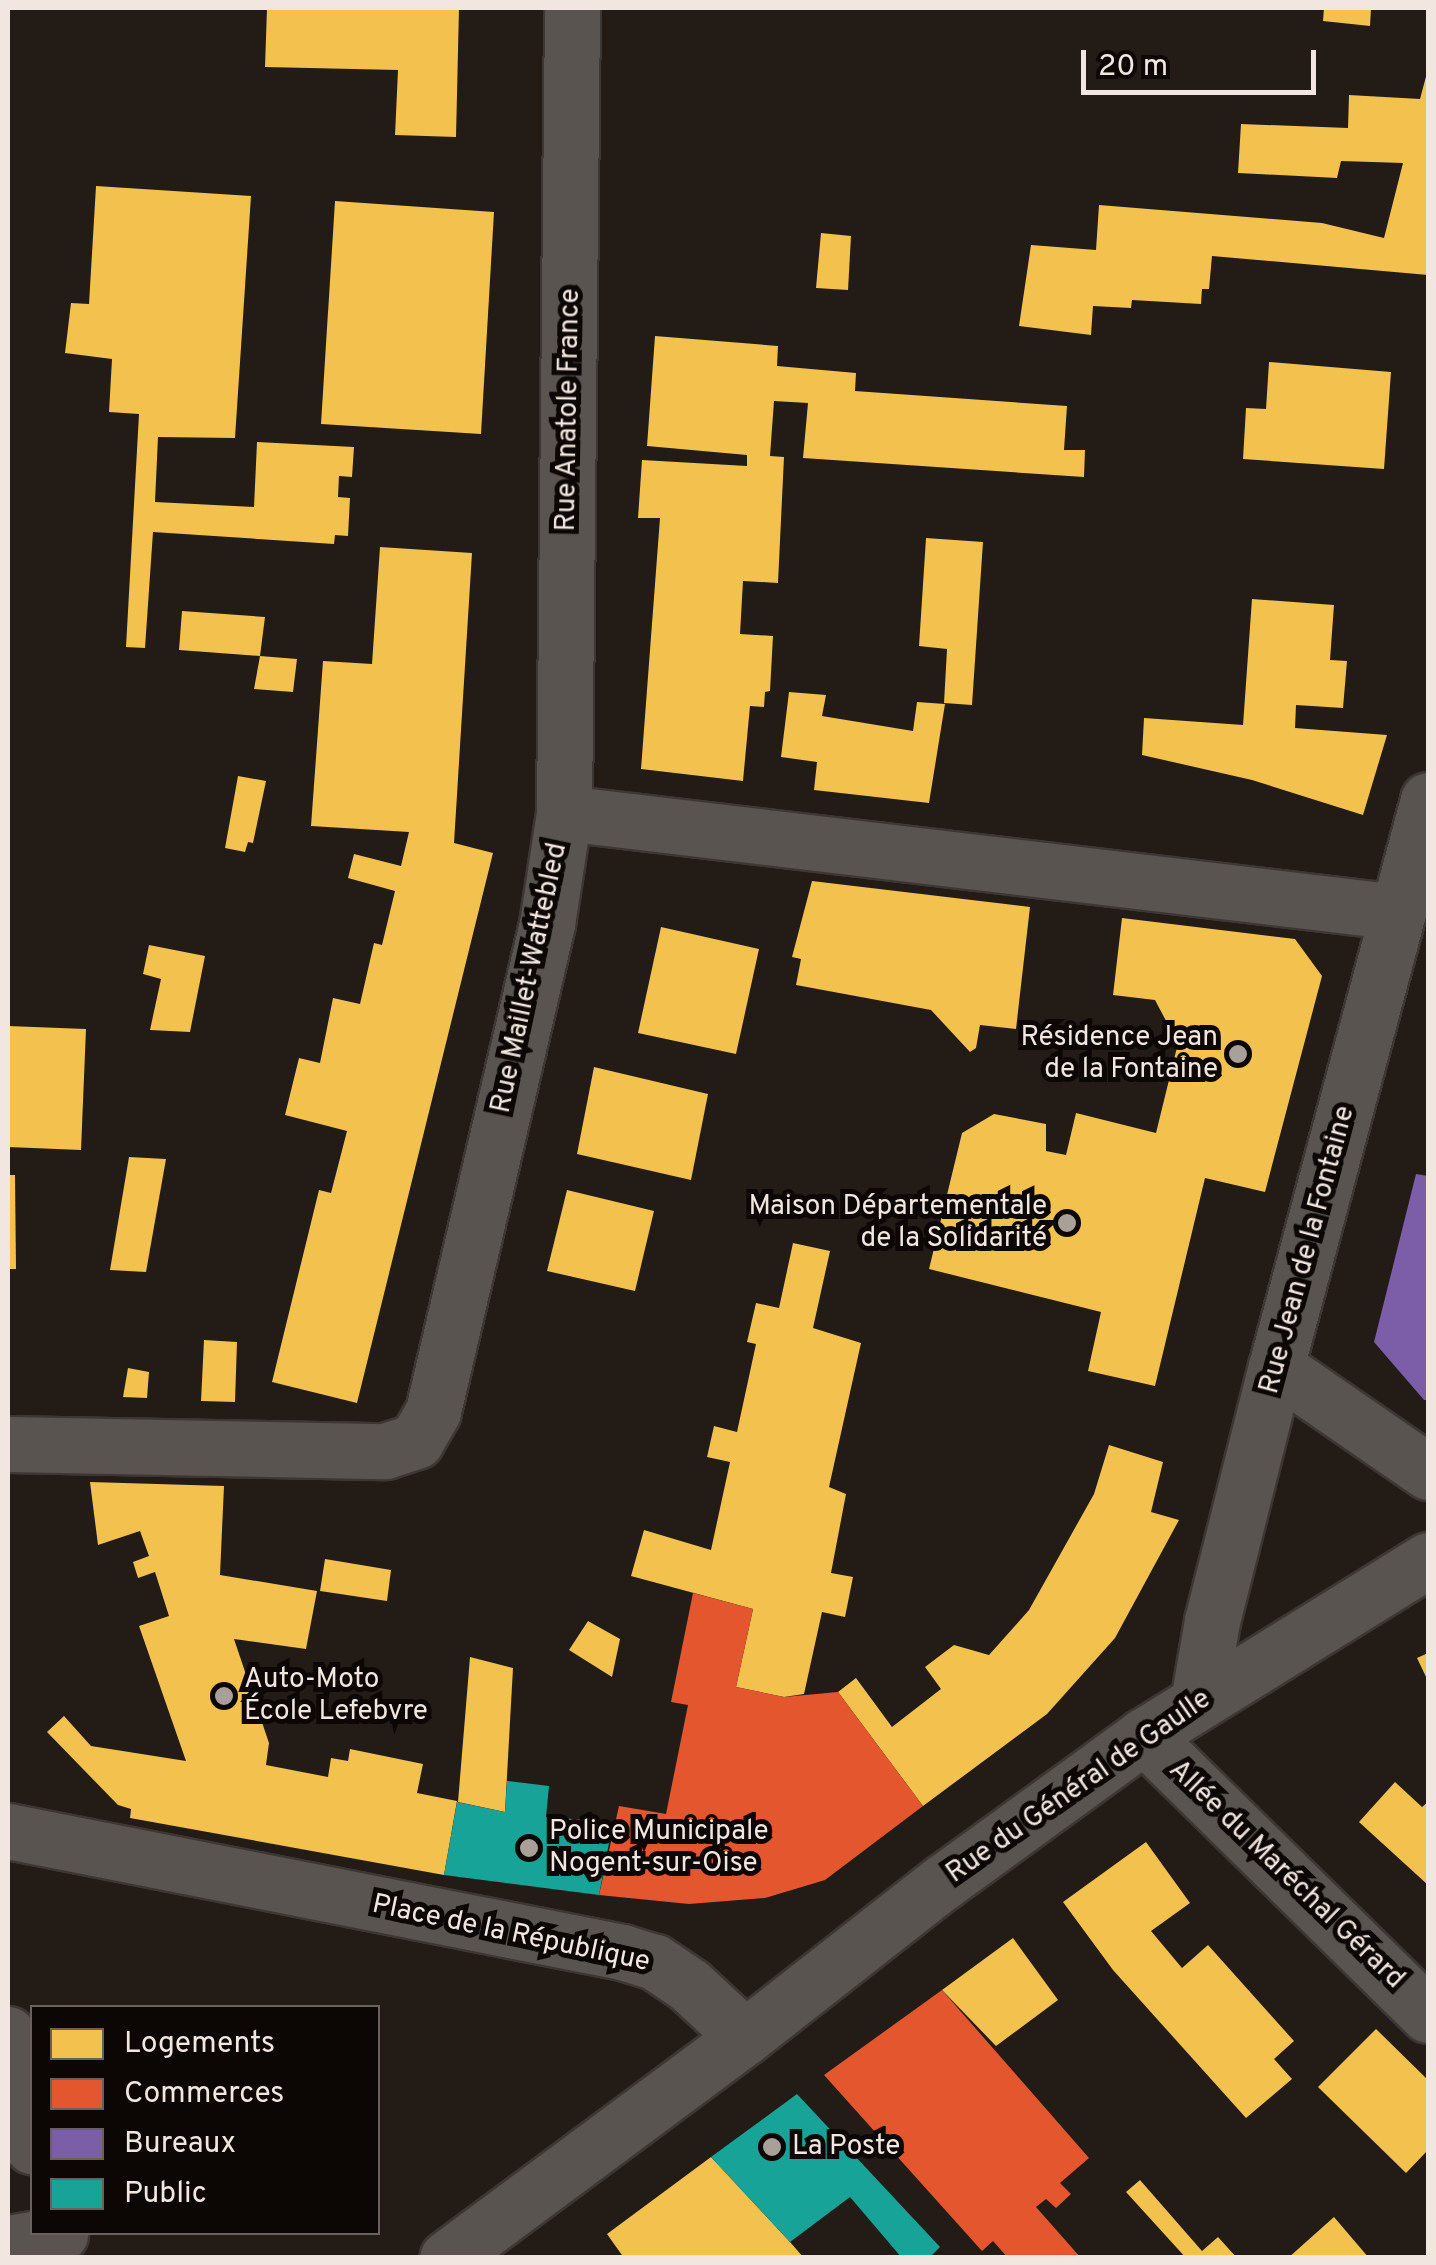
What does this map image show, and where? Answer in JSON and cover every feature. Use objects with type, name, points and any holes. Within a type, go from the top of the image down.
[{"type":"street","name":"Rue Anatole France","points":[[564,813],[572,8]]},
{"type":"street","name":"Rue Jean de la Fontaine","points":[[1198,1702],[1212,1621],[1276,1367],[1428,800]]},
{"type":"street","name":"Rue Maillet-Wattebled","points":[[8,1444],[386,1452],[416,1441],[433,1411],[547,924],[564,813],[1398,912]]},
{"type":"street","points":[[1276,1367],[1428,1472]]},
{"type":"street","name":"Rue du Général de Gaulle","points":[[745,2037],[943,1882],[1144,1736],[1428,1560]]},
{"type":"street","name":"Allée du Maréchal Gérard","points":[[1144,1736],[1428,2015]]},
{"type":"street","name":"Place de la République","points":[[8,1831],[622,1952],[655,1962],[690,1985],[745,2037]]},
{"type":"street","points":[[8,2034],[30,2137]]},
{"type":"street","points":[[450,2257],[745,2037]]},
{"type":"street","points":[[8,2243],[64,2242]]},
{"type":"building: Logements","points":[[267,8],[459,8],[456,137],[395,135],[398,70],[265,67]]},
{"type":"building: Logements","points":[[1324,8],[1371,8],[1370,26],[1323,21]]},
{"type":"building: Logements","points":[[1428,69],[1428,275],[1212,256],[1209,289],[1202,289],[1201,304],[1132,300],[1131,308],[1093,306],[1091,335],[1019,326],[1031,245],[1096,250],[1099,205],[1322,223],[1384,238],[1403,163],[1341,161],[1337,178],[1238,173],[1241,124],[1348,128],[1349,95],[1420,99]]},
{"type":"building: Logements","points":[[96,186],[251,196],[235,438],[158,437],[155,502],[254,507],[257,442],[354,447],[352,477],[339,476],[338,497],[350,498],[348,536],[335,535],[334,544],[153,532],[145,648],[126,647],[139,414],[109,412],[112,359],[65,353],[71,303],[89,304]]},
{"type":"building: Logements","points":[[335,201],[494,212],[481,434],[321,424]]},
{"type":"building: Logements","points":[[821,233],[851,236],[848,290],[816,288]]},
{"type":"building: Logements","points":[[655,336],[778,346],[777,366],[856,373],[855,391],[1067,406],[1064,450],[1085,450],[1084,477],[803,458],[808,403],[774,401],[770,456],[784,457],[778,583],[743,581],[740,634],[773,636],[770,691],[765,692],[764,707],[750,706],[743,781],[641,769],[660,518],[638,518],[642,460],[747,466],[747,455],[647,446]]},
{"type":"building: Logements","points":[[1269,362],[1391,372],[1384,469],[1243,459],[1246,408],[1266,409]]},
{"type":"building: Logements","points":[[926,538],[983,542],[972,705],[944,703],[947,649],[919,646]]},
{"type":"building: Logements","points":[[380,547],[472,553],[454,843],[493,853],[357,1403],[272,1382],[319,1190],[331,1193],[347,1131],[285,1115],[299,1058],[320,1063],[333,998],[360,1004],[374,943],[382,945],[395,891],[348,878],[354,854],[401,866],[409,832],[311,826],[323,661],[372,664]]},
{"type":"building: Logements","points":[[1252,599],[1334,605],[1330,660],[1347,661],[1343,708],[1296,705],[1295,728],[1387,735],[1363,815],[1252,780],[1142,755],[1144,718],[1243,725]]},
{"type":"building: Logements","points":[[182,611],[265,617],[260,656],[179,650]]},
{"type":"building: Logements","points":[[260,656],[297,659],[293,692],[254,689]]},
{"type":"building: Logements","points":[[789,692],[826,695],[822,716],[913,731],[917,702],[945,704],[929,803],[814,790],[817,762],[781,757]]},
{"type":"building: Logements","points":[[238,776],[266,781],[253,843],[248,842],[245,852],[225,848]]},
{"type":"building: Logements","name":"Résidence Jean de la Fontaine","points":[[812,881],[1030,907],[1016,1029],[980,1025],[976,1048],[970,1052],[931,1010],[796,985],[801,959],[792,957]]},
{"type":"building: Logements","points":[[1122,918],[1295,939],[1322,976],[1265,1192],[1205,1178],[1155,1386],[1088,1371],[1101,1312],[929,1269],[962,1133],[994,1114],[1046,1124],[1046,1151],[1066,1155],[1076,1113],[1156,1133],[1180,1035],[1173,1034],[1155,1000],[1113,995]]},
{"type":"building: Logements","points":[[661,927],[759,949],[736,1054],[638,1033]]},
{"type":"building: Logements","points":[[149,945],[205,956],[190,1032],[150,1030],[161,979],[143,974]]},
{"type":"building: Logements","points":[[8,1026],[86,1029],[81,1150],[8,1147]]},
{"type":"building: Logements","points":[[594,1067],[708,1094],[691,1180],[577,1154]]},
{"type":"building: Logements","points":[[129,1157],[166,1159],[146,1272],[110,1270]]},
{"type":"building: Logements","points":[[8,1175],[15,1175],[16,1269],[8,1269]]},
{"type":"building: Logements","points":[[567,1190],[654,1211],[635,1291],[547,1271]]},
{"type":"building: Logements","points":[[793,1243],[830,1251],[813,1328],[861,1343],[829,1487],[846,1494],[831,1573],[853,1577],[845,1617],[822,1612],[804,1694],[784,1697],[736,1687],[753,1609],[631,1576],[644,1530],[711,1550],[730,1462],[707,1457],[714,1426],[737,1432],[756,1344],[747,1342],[756,1303],[779,1308]]},
{"type":"building: Logements","points":[[204,1340],[237,1342],[235,1402],[201,1401]]},
{"type":"building: Logements","points":[[128,1368],[149,1372],[147,1398],[123,1397]]},
{"type":"building: Logements","points":[[1109,1445],[1163,1462],[1151,1512],[1179,1520],[1115,1638],[1047,1714],[923,1806],[838,1692],[856,1678],[892,1727],[941,1689],[925,1667],[954,1645],[989,1655],[1029,1610],[1094,1494]]},
{"type":"building: Logements","points":[[90,1482],[224,1486],[220,1575],[317,1591],[306,1649],[234,1639],[269,1743],[266,1765],[328,1777],[331,1758],[348,1761],[350,1749],[423,1764],[417,1793],[457,1801],[444,1875],[130,1818],[131,1809],[118,1805],[47,1732],[64,1716],[91,1746],[186,1761],[139,1626],[169,1616],[155,1572],[138,1578],[133,1562],[149,1556],[140,1531],[98,1545]]},
{"type":"building: Logements","points":[[325,1559],[391,1570],[387,1601],[320,1591]]},
{"type":"building: Logements","points":[[588,1621],[620,1639],[612,1677],[569,1650]]},
{"type":"building: Logements","points":[[1428,1653],[1428,1681],[1417,1658]]},
{"type":"building: Logements","points":[[470,1657],[513,1668],[505,1812],[458,1802]]},
{"type":"building: Logements","points":[[1395,1782],[1422,1807],[1428,1802],[1428,1885],[1359,1822]]},
{"type":"building: Logements","points":[[1146,1842],[1190,1903],[1151,1931],[1182,1968],[1208,1945],[1294,2041],[1274,2059],[1292,2079],[1246,2118],[1113,1970],[1063,1902]]},
{"type":"building: Logements","points":[[1013,1938],[1058,2000],[996,2046],[942,1990]]},
{"type":"building: Logements","points":[[1376,2029],[1428,2080],[1428,2150],[1406,2173],[1318,2087]]},
{"type":"building: Logements","points":[[711,2157],[804,2258],[624,2258],[607,2234]]},
{"type":"building: Logements","points":[[1140,2180],[1202,2251],[1218,2237],[1237,2258],[1186,2258],[1126,2192]]},
{"type":"building: Logements","points":[[1334,2217],[1369,2258],[1288,2258]]},
{"type":"building: Commerces","points":[[693,1593],[753,1609],[736,1687],[784,1697],[838,1692],[923,1806],[825,1880],[765,1898],[689,1904],[599,1895],[619,1806],[666,1814],[688,1705],[671,1702]]},
{"type":"building: Commerces","points":[[942,1990],[1089,2158],[1060,2183],[1071,2194],[1056,2208],[1046,2199],[1036,2207],[1081,2258],[1008,2258],[993,2241],[982,2251],[824,2075]]},
{"type":"building: Bureaux","points":[[1416,1174],[1428,1176],[1428,1400],[1374,1342]]},
{"type":"building: Public","name":"Police Municipale Nogent-sur-Oise","points":[[507,1781],[549,1786],[546,1817],[613,1822],[599,1895],[444,1875],[457,1802],[505,1812]]},
{"type":"building: Public","points":[[797,2094],[940,2247],[929,2258],[902,2258],[850,2197],[790,2242],[711,2157]]},
{"type":"place","name":"Résidence Jean de la Fontaine","points":[[1238,1054]]},
{"type":"place","name":"Maison Départementale de la Solidarité","points":[[1067,1223]]},
{"type":"place","name":"Auto-Moto École Lefebvre","points":[[224,1696]]},
{"type":"place","name":"Police Municipale Nogent-sur-Oise","points":[[529,1848]]},
{"type":"place","name":"La Poste","points":[[772,2147]]}]
